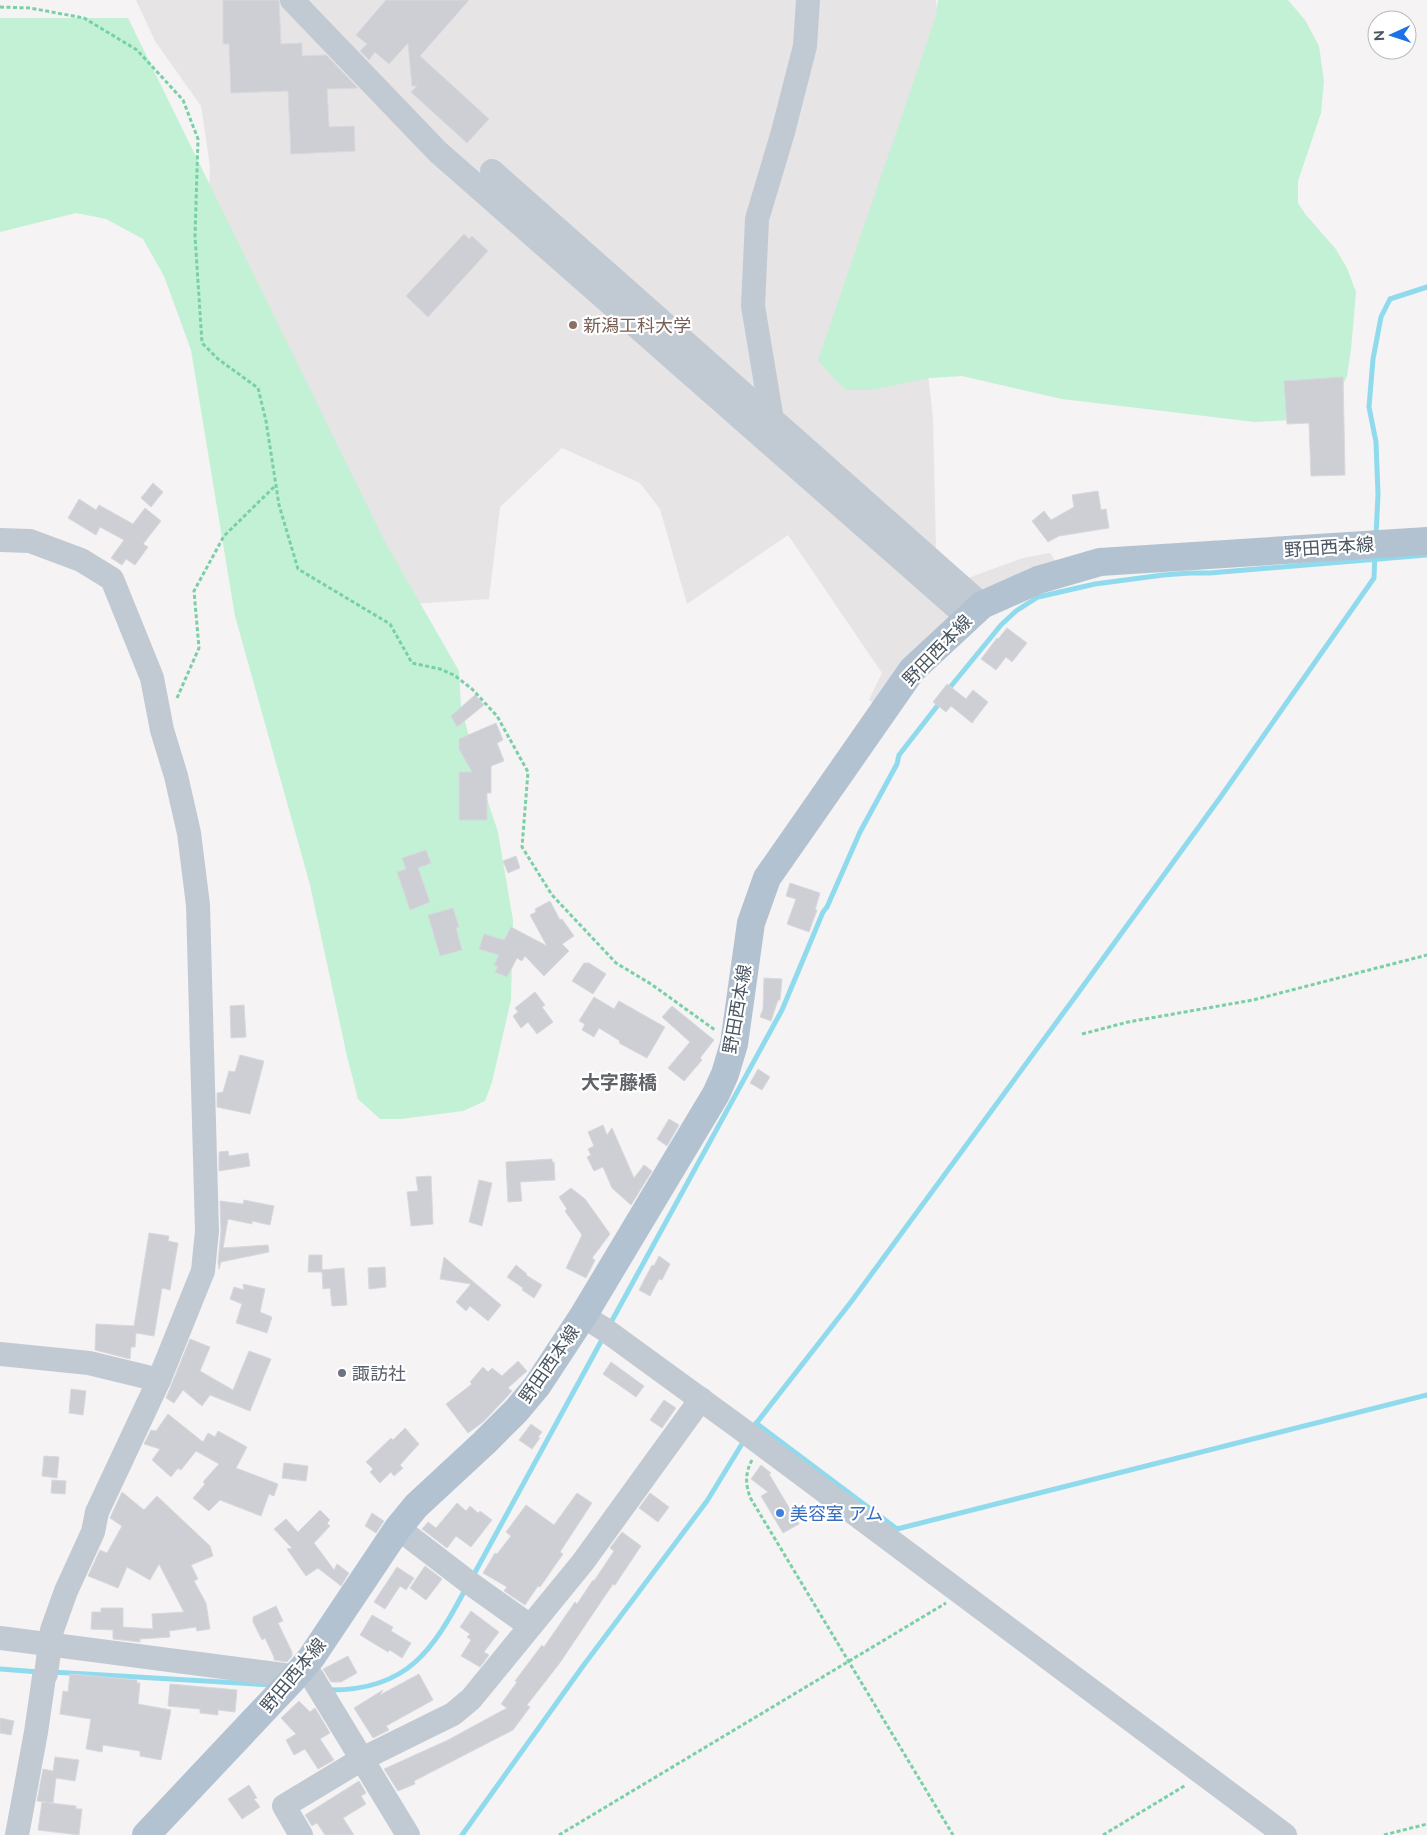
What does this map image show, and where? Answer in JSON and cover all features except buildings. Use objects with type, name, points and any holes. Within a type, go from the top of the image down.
[{"type":"main road","name":"野田西本線","points":[[146,1835],[298,1674],[398,1528],[426,1496],[485,1442],[516,1411],[537,1386],[598,1326],[725,1074],[734,1044],[752,923],[767,878],[912,670],[970,606],[1038,580],[1100,562],[1427,541]]},
{"type":"street","points":[[292,0],[438,152],[970,606]]},
{"type":"street","points":[[772,420],[753,306],[757,219],[806,46],[808,0]]},
{"type":"street","points":[[492,171],[772,420],[970,606]]},
{"type":"street","points":[[0,540],[38,544],[81,560],[112,579],[152,678],[162,730],[176,776],[189,833],[198,905],[207,1231],[203,1271],[159,1380],[97,1512],[93,1532],[54,1622],[17,1835]]},
{"type":"street","points":[[598,1326],[701,1399],[1285,1835]]},
{"type":"street","points":[[0,1354],[89,1363],[159,1380]]},
{"type":"street","points":[[301,1835],[284,1806],[362,1759],[453,1714],[464,1706],[583,1562],[701,1399]]},
{"type":"street","points":[[398,1528],[468,1582],[530,1626]]},
{"type":"street","points":[[0,1638],[284,1675],[309,1672],[408,1835]]},
{"type":"path","points":[[0,7],[30,8],[84,18],[137,50],[183,100],[198,139],[195,236],[202,343],[218,359],[258,388],[266,421],[279,505],[298,569],[390,624],[412,663],[440,669],[454,675],[472,688],[497,716],[528,772],[522,847],[552,895],[616,963],[651,984],[734,1044]]},
{"type":"path","points":[[162,730],[198,648],[194,591],[224,536],[276,486]]},
{"type":"path","points":[[1082,1034],[1128,1022],[1253,1000],[1427,955]]},
{"type":"path","points":[[752,1438],[750,1464],[747,1473],[747,1490],[750,1499],[953,1835]]},
{"type":"path","points":[[559,1835],[945,1604],[960,1592]]},
{"type":"path","points":[[1103,1835],[1204,1773]]},
{"type":"path","points":[[1384,1835],[1427,1824]]},
{"type":"shaded area","name":"新潟工科大学","points":[[136,0],[936,0],[949,124],[916,269],[933,418],[936,550],[968,578],[1023,558],[1050,553],[1057,564],[998,587],[879,708],[869,700],[882,673],[788,535],[687,604],[660,509],[640,483],[562,448],[500,507],[489,599],[251,614],[206,252],[210,166],[201,106],[155,41]]},
{"type":"green space","points":[[938,0],[1288,0],[1305,20],[1319,46],[1324,81],[1321,113],[1298,181],[1298,203],[1335,248],[1347,268],[1356,292],[1347,376],[1338,396],[1291,420],[1255,422],[1062,399],[962,376],[930,378],[871,390],[847,390],[837,382],[818,360],[936,16]]},
{"type":"green space","points":[[0,18],[128,18],[385,542],[459,671],[461,707],[481,781],[498,832],[513,920],[511,1000],[492,1082],[485,1101],[463,1111],[401,1119],[380,1119],[358,1099],[310,885],[235,616],[191,350],[164,276],[143,239],[106,219],[76,213],[0,232]]},
{"type":"waterway","points":[[1376,536],[1378,494],[1376,442],[1369,407],[1373,359],[1381,317],[1390,299],[1427,287]]},
{"type":"waterway","points":[[751,1430],[851,1302],[1222,795],[1374,578],[1375,552]]},
{"type":"waterway","points":[[947,691],[1001,625],[1016,611],[1038,597],[1095,584],[1163,575],[1210,573],[1427,555]]},
{"type":"waterway","points":[[609,1326],[782,1010],[823,912],[827,907],[860,832],[897,764],[899,755],[941,699]]},
{"type":"waterway","points":[[473,1576],[604,1336]]},
{"type":"waterway","points":[[756,1423],[897,1529],[1427,1395]]},
{"type":"waterway","points":[[462,1835],[583,1666],[707,1501],[745,1439]]},
{"type":"waterway","points":[[331,1690],[358,1688],[380,1683],[399,1674],[415,1662],[429,1648],[442,1630],[466,1588]]},
{"type":"waterway","points":[[0,1669],[39,1672]]},
{"type":"waterway","points":[[52,1672],[273,1685]]},
{"type":"place","name":"新潟工科大学","points":[[573,325]]},
{"type":"place","name":"諏訪社","points":[[342,1373]]},
{"type":"place","name":"美容室 アム","points":[[780,1513]]},
{"type":"district","name":"大字藤橋","points":[[619,1082]]}]
